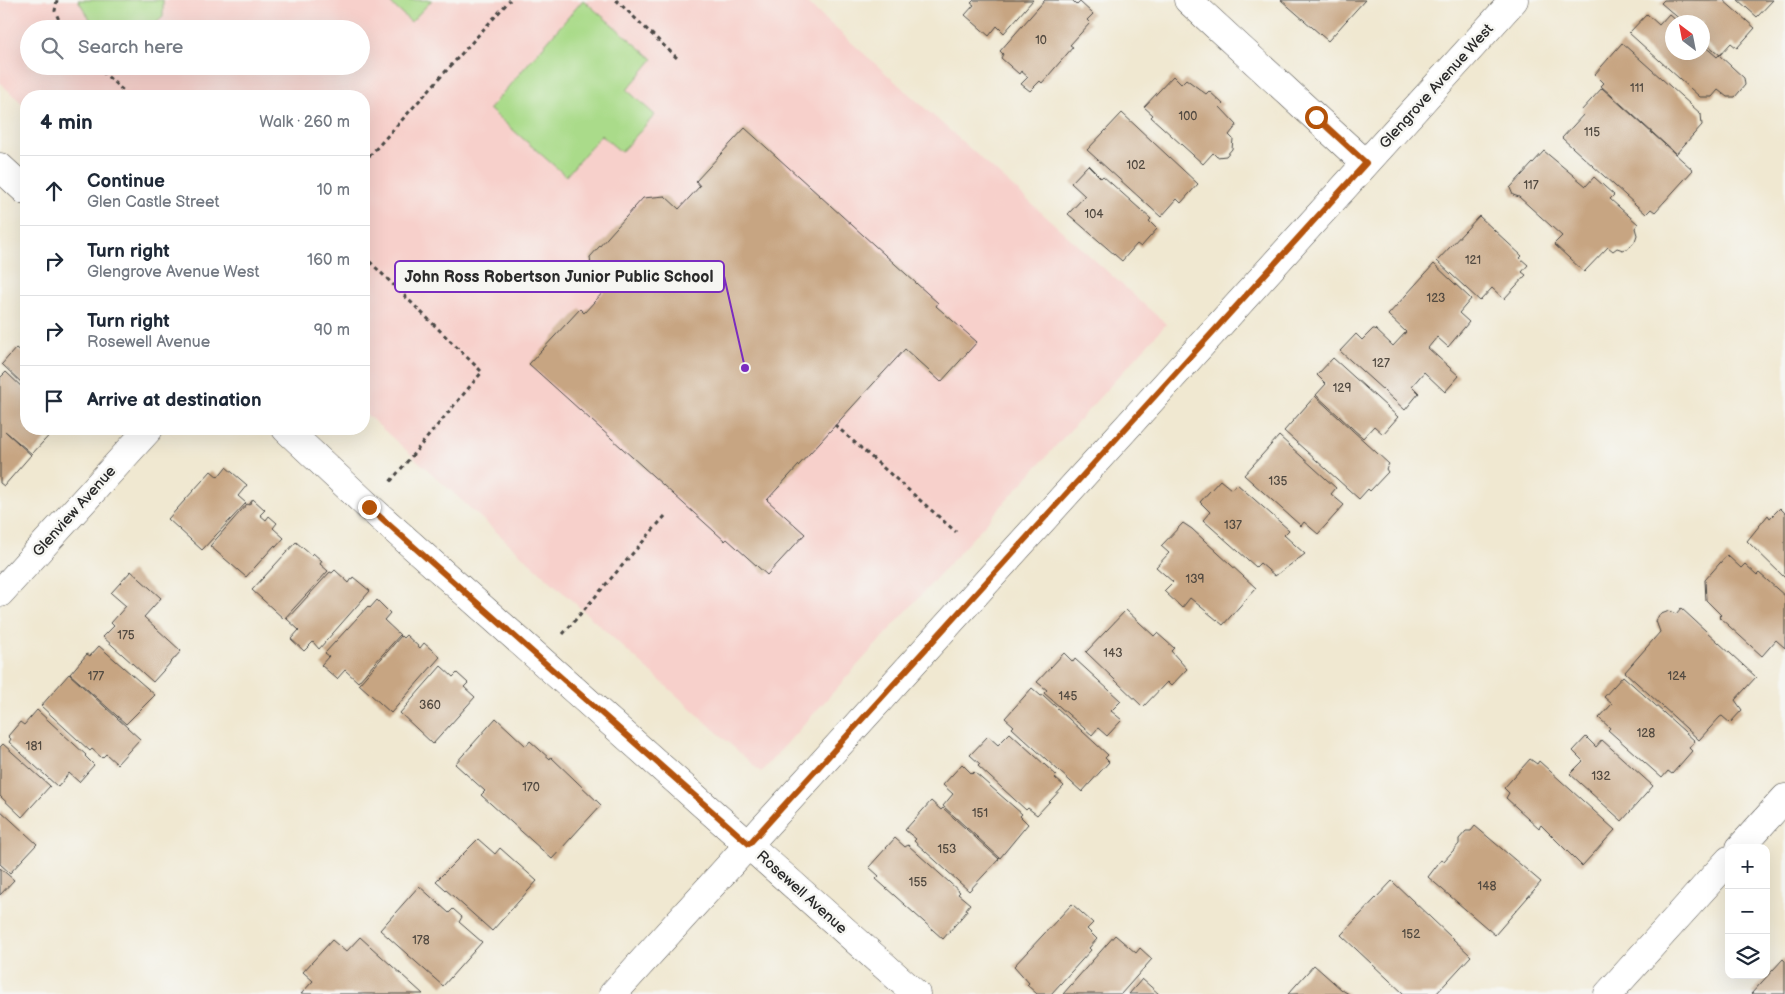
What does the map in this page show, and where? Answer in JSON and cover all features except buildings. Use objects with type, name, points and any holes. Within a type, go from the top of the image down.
[{"type":"street","points":[[1188,0],[1366,163]]},
{"type":"street","name":"Glengrove Avenue West","points":[[613,994],[1514,0]]},
{"type":"street","points":[[0,167],[20,185]]},
{"type":"street","name":"Glenview Avenue","points":[[0,594],[144,435]]},
{"type":"street","name":"Rosewell Avenue","points":[[292,435],[369,507],[916,994]]},
{"type":"street","points":[[1744,844],[1785,798]]},
{"type":"street","points":[[1608,994],[1725,864]]},
{"type":"path","points":[[57,0],[55,11],[59,20]]},
{"type":"path","points":[[370,155],[510,0]]},
{"type":"path","points":[[616,0],[678,58]]},
{"type":"path","points":[[106,75],[122,90]]},
{"type":"path","points":[[369,507],[482,372],[370,262]]},
{"type":"path","points":[[835,425],[956,532]]},
{"type":"path","points":[[563,634],[665,516]]},
{"type":"shaded area","points":[[0,0],[804,0],[1166,324],[761,772],[370,417],[370,90],[20,90],[20,101],[0,83]]},
{"type":"green space","points":[[78,0],[163,0],[163,17],[160,20],[91,20]]},
{"type":"green space","points":[[387,0],[432,0],[411,22]]},
{"type":"green space","points":[[583,0],[653,59],[627,90],[655,115],[621,152],[601,135],[566,176],[489,109]]},
{"type":"place","name":"John Ross Robertson Junior Public School","points":[[745,368]]},
{"type":"route","points":[[369,507],[749,844],[1032,529],[1366,163],[1316,117]]}]
